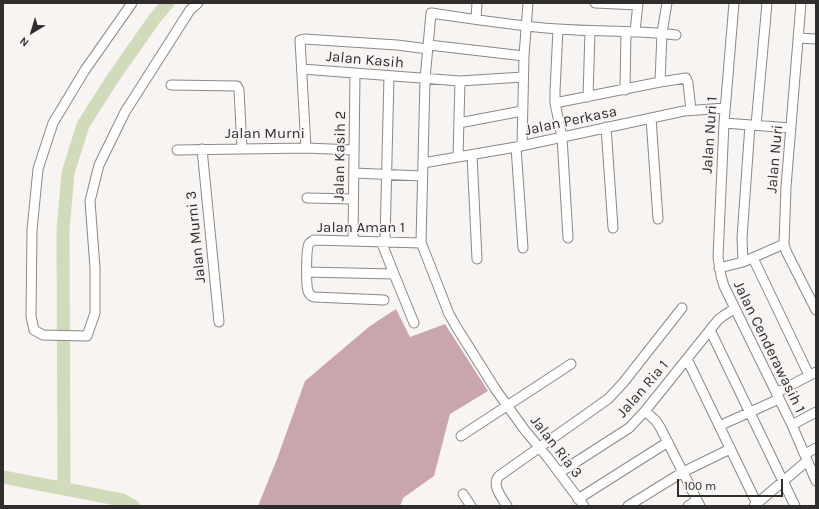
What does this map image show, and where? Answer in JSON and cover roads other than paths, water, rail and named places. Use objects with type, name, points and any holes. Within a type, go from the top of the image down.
[{"type":"street","points":[[132,3],[85,70],[53,123],[38,169],[32,230],[31,316],[34,330],[43,335],[87,336],[96,313],[95,268],[90,201],[99,165],[125,112],[190,10],[198,3]]},
{"type":"street","points":[[476,19],[477,3]]},
{"type":"street","points":[[523,248],[519,146],[528,3]]},
{"type":"street","points":[[595,3],[638,4],[631,32],[625,90]]},
{"type":"street","points":[[660,82],[662,33],[668,3]]},
{"type":"street","name":"Jalan Nuri 1","points":[[719,268],[718,257],[724,123],[734,3]]},
{"type":"street","points":[[743,262],[742,238],[753,125],[768,3]]},
{"type":"street","name":"Jalan Nuri","points":[[801,3],[786,187],[784,244],[786,251],[815,304]]},
{"type":"street","points":[[422,243],[422,163],[425,79],[431,13],[558,29],[662,33],[676,35]]},
{"type":"street","points":[[558,29],[556,104],[562,138],[568,238]]},
{"type":"street","points":[[588,97],[590,30]]},
{"type":"street","points":[[799,38],[816,38]]},
{"type":"street","points":[[306,148],[300,40],[304,39],[428,47],[524,56]]},
{"type":"street","name":"Jalan Kasih","points":[[302,69],[460,81],[523,77]]},
{"type":"street","name":"Jalan Kasih 2","points":[[353,240],[355,73]]},
{"type":"street","points":[[389,76],[383,241],[394,274],[414,323]]},
{"type":"street","points":[[556,104],[683,78],[687,80],[691,110]]},
{"type":"street","points":[[458,157],[460,81]]},
{"type":"street","points":[[171,85],[236,86],[239,90],[242,148]]},
{"type":"street","name":"Jalan Perkasa","points":[[422,163],[562,138],[606,127],[691,110],[725,108]]},
{"type":"street","points":[[459,123],[522,111]]},
{"type":"street","points":[[651,118],[658,219]]},
{"type":"street","points":[[724,123],[791,128]]},
{"type":"street","points":[[606,127],[613,228]]},
{"type":"street","name":"Jalan Murni","points":[[177,150],[306,148],[354,150]]},
{"type":"street","name":"Jalan Murni 3","points":[[202,149],[219,322]]},
{"type":"street","points":[[472,155],[477,259]]},
{"type":"street","points":[[354,173],[422,176]]},
{"type":"street","points":[[307,198],[353,199]]},
{"type":"street","name":"Jalan Aman 1","points":[[384,300],[310,296],[308,292],[307,272],[308,248],[310,243],[314,240],[353,240],[422,243]]},
{"type":"street","name":"Jalan Ria 3","points":[[422,243],[449,314],[454,323],[507,406],[581,502]]},
{"type":"street","points":[[719,268],[743,262],[784,244]]},
{"type":"street","points":[[720,426],[750,412],[813,373],[753,258]]},
{"type":"street","name":"Jalan Cenderawasih 1","points":[[719,268],[724,286],[734,309],[792,425],[816,481]]},
{"type":"street","points":[[307,272],[394,274]]},
{"type":"street","points":[[507,506],[498,491],[496,479],[539,447],[601,405],[614,393],[682,308]]},
{"type":"street","name":"Jalan Ria 1","points":[[559,473],[629,428],[645,412],[710,330],[723,316],[734,309]]},
{"type":"street","points":[[710,330],[795,506]]},
{"type":"street","points":[[687,359],[720,426],[756,505],[816,448]]},
{"type":"street","points":[[461,436],[571,364]]},
{"type":"street","points":[[645,412],[660,427],[698,503],[688,506]]},
{"type":"street","points":[[792,425],[816,412]]},
{"type":"street","points":[[581,502],[668,442]]},
{"type":"street","points":[[628,506],[682,472],[730,449]]},
{"type":"street","points":[[463,494],[471,506]]},
{"type":"waterway","points":[[64,489],[63,230],[68,173],[83,125],[113,78],[155,18],[168,3]]},
{"type":"waterway","points":[[3,477],[122,500],[133,506]]}]
